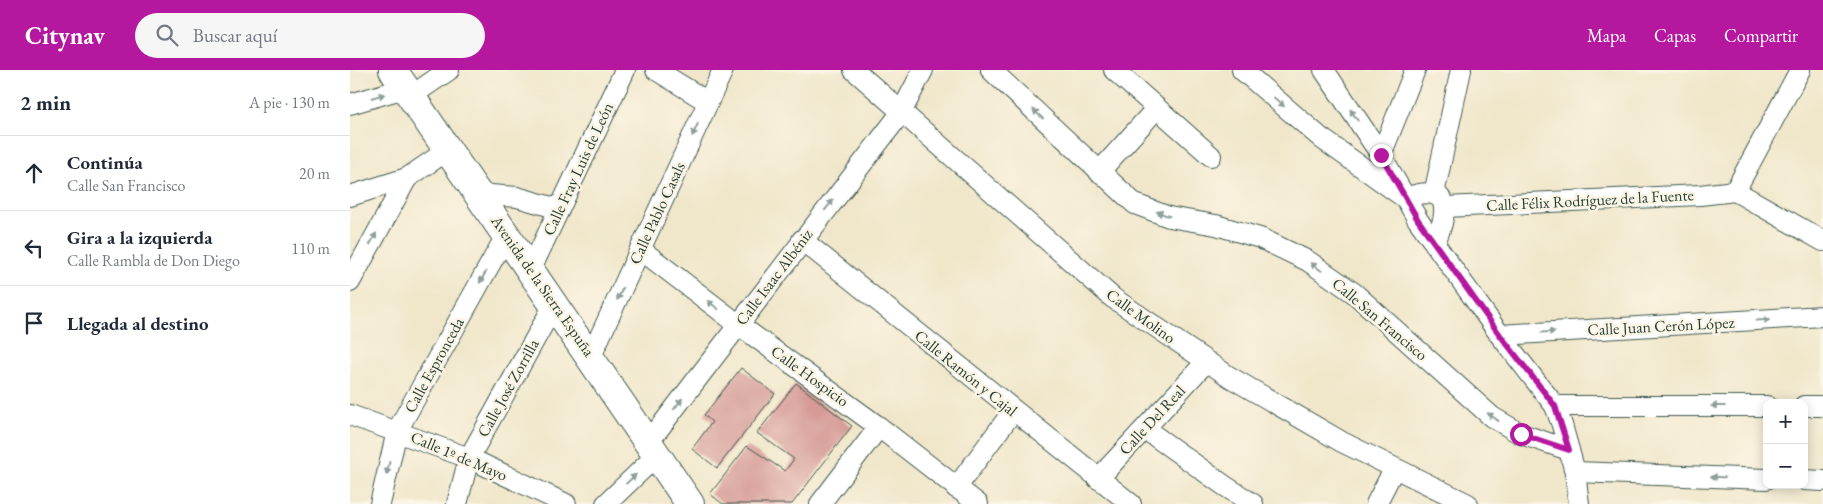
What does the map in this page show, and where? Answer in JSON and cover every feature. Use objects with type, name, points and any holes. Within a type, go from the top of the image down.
[{"type":"main road","name":"Avenida de la Sierra Espuña","points":[[403,85],[555,303],[690,504]]},
{"type":"street","points":[[350,104],[449,70]]},
{"type":"street","name":"Calle Fray Luis de León","points":[[531,269],[625,70]]},
{"type":"street","points":[[656,70],[708,102]]},
{"type":"street","name":"Calle Pablo Casals","points":[[591,356],[723,70]]},
{"type":"street","name":"Calle Molino","points":[[854,70],[1113,298],[1206,362],[1342,442],[1468,504]]},
{"type":"street","name":"Calle Isaac Albéniz","points":[[606,504],[653,449],[739,325],[802,240],[901,113],[922,70]]},
{"type":"street","name":"Calle San Francisco","points":[[991,70],[1134,204],[1169,217],[1216,225],[1260,238],[1308,261],[1354,293],[1492,417],[1521,434],[1569,450]]},
{"type":"street","points":[[1114,70],[1211,156]]},
{"type":"street","points":[[1242,70],[1321,138],[1405,198]]},
{"type":"street","points":[[1324,70],[1381,155],[1405,198],[1434,242],[1500,335],[1555,406],[1575,472],[1579,504]]},
{"type":"street","points":[[1381,155],[1415,70]]},
{"type":"street","points":[[1434,242],[1444,221],[1440,201],[1461,70]]},
{"type":"street","points":[[1800,70],[1735,191],[1823,241]]},
{"type":"street","points":[[1099,172],[1156,109]]},
{"type":"street","points":[[350,196],[407,178],[448,150]]},
{"type":"street","points":[[350,282],[407,178]]},
{"type":"street","name":"Calle Félix Rodríguez de la Fuente","points":[[1405,198],[1424,192],[1440,201],[1700,195],[1735,191]]},
{"type":"street","points":[[479,194],[517,197],[559,209]]},
{"type":"street","name":"Calle Espronceda","points":[[380,504],[398,431],[507,234]]},
{"type":"street","name":"Calle Ramón y Cajal","points":[[802,240],[1131,504]]},
{"type":"street","name":"Calle Hospicio","points":[[640,249],[739,325],[879,426],[978,504]]},
{"type":"street","name":"Calle José Zorrilla","points":[[457,504],[469,458],[555,303]]},
{"type":"street","name":"Calle Juan Cerón López","points":[[1500,335],[1823,316]]},
{"type":"street","name":"Calle Del Real","points":[[1098,479],[1206,362]]},
{"type":"street","points":[[1555,406],[1763,406]]},
{"type":"street","points":[[1808,406],[1823,406]]},
{"type":"street","points":[[956,488],[1013,411]]},
{"type":"street","name":"Calle 1º de Mayo","points":[[350,415],[469,458],[566,504]]},
{"type":"street","points":[[823,503],[879,426]]},
{"type":"street","points":[[1145,429],[1253,504]]},
{"type":"street","points":[[1376,504],[1394,469]]},
{"type":"street","points":[[1575,472],[1763,479]]},
{"type":"street","points":[[1808,480],[1823,481]]},
{"type":"building","points":[[741,368],[775,394],[717,468],[692,449],[712,422],[704,415]]},
{"type":"building","points":[[796,383],[852,426],[792,504],[723,504],[710,494],[747,446],[785,471],[794,459],[757,433]]},
{"type":"route","points":[[1381,155],[1418,220],[1500,335],[1534,376],[1555,406],[1569,450],[1521,434]]}]
